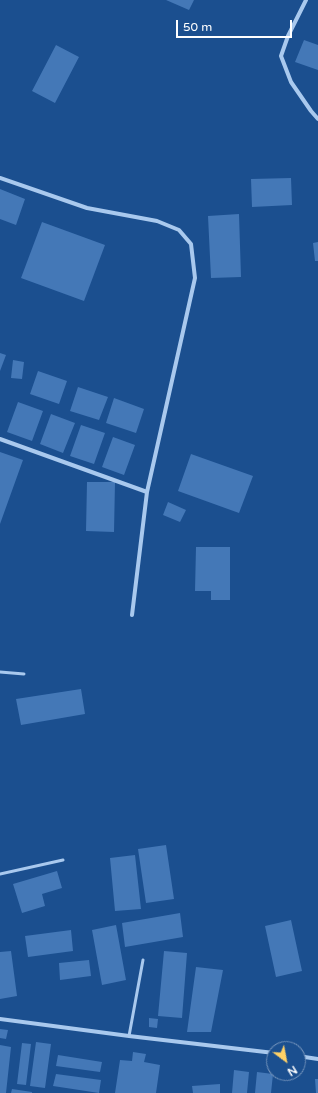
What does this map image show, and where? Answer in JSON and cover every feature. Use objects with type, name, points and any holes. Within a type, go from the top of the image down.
[{"type":"street","points":[[306,0],[288,36],[281,56],[291,82],[318,119]]},
{"type":"street","points":[[0,178],[87,208],[157,221],[179,230],[191,244],[195,278],[147,492],[132,615]]},
{"type":"street","points":[[0,439],[147,492]]},
{"type":"street","points":[[0,1019],[266,1052]]},
{"type":"street","points":[[306,1058],[318,1060]]},
{"type":"lane","points":[[0,672],[24,674]]},
{"type":"lane","points":[[0,874],[63,860]]},
{"type":"lane","points":[[129,1036],[143,960]]},
{"type":"building","points":[[166,0],[194,0],[189,10]]},
{"type":"building","points":[[304,40],[318,45],[318,70],[295,62]]},
{"type":"building","points":[[56,45],[79,57],[55,103],[32,91]]},
{"type":"building","points":[[291,178],[292,205],[252,207],[251,179]]},
{"type":"building","points":[[0,189],[25,199],[16,225],[0,219]]},
{"type":"building","points":[[239,214],[241,277],[211,278],[208,216]]},
{"type":"building","points":[[42,222],[105,245],[84,301],[21,278]]},
{"type":"building","points":[[318,242],[318,261],[315,261],[313,243]]},
{"type":"building","points":[[0,353],[6,355],[0,371]]},
{"type":"building","points":[[13,360],[24,362],[22,379],[11,378]]},
{"type":"building","points":[[38,371],[67,381],[59,404],[30,394]]},
{"type":"building","points":[[78,387],[108,397],[99,420],[70,411]]},
{"type":"building","points":[[114,398],[144,409],[136,433],[106,423]]},
{"type":"building","points":[[18,402],[43,411],[32,441],[7,432]]},
{"type":"building","points":[[51,414],[75,423],[63,453],[40,444]]},
{"type":"building","points":[[81,425],[105,433],[94,464],[70,456]]},
{"type":"building","points":[[113,437],[135,445],[124,475],[102,467]]},
{"type":"building","points":[[0,452],[23,460],[0,524]]},
{"type":"building","points":[[191,454],[253,476],[239,513],[178,491]]},
{"type":"building","points":[[87,482],[115,482],[114,532],[86,531]]},
{"type":"building","points":[[168,502],[186,510],[180,522],[163,515]]},
{"type":"building","points":[[196,547],[230,547],[230,600],[211,600],[211,591],[195,591]]},
{"type":"building","points":[[81,689],[85,714],[21,725],[16,699]]},
{"type":"building","points":[[166,845],[174,899],[146,903],[138,849]]},
{"type":"building","points":[[135,855],[141,909],[115,911],[110,858]]},
{"type":"building","points":[[57,871],[62,888],[42,894],[45,906],[22,913],[13,884]]},
{"type":"building","points":[[180,913],[183,937],[125,947],[122,923]]},
{"type":"building","points":[[291,920],[302,971],[276,977],[265,926]]},
{"type":"building","points":[[116,925],[126,980],[102,985],[92,930]]},
{"type":"building","points":[[71,930],[73,951],[28,957],[25,936]]},
{"type":"building","points":[[11,951],[17,996],[0,999],[0,952]]},
{"type":"building","points":[[164,951],[187,953],[182,1018],[158,1016]]},
{"type":"building","points":[[89,960],[91,976],[60,980],[59,963]]},
{"type":"building","points":[[196,967],[223,970],[211,1032],[187,1032]]},
{"type":"building","points":[[149,1018],[158,1019],[157,1028],[149,1027]]},
{"type":"building","points":[[0,1029],[8,1030],[6,1039],[0,1038]]},
{"type":"building","points":[[36,1042],[51,1044],[45,1088],[30,1086]]},
{"type":"building","points":[[22,1043],[31,1044],[26,1085],[17,1084]]},
{"type":"building","points":[[0,1045],[11,1047],[6,1093],[0,1093]]},
{"type":"building","points":[[133,1052],[146,1054],[144,1062],[160,1065],[156,1093],[115,1093],[120,1060],[132,1061]]},
{"type":"building","points":[[58,1055],[102,1062],[100,1072],[56,1066]]},
{"type":"building","points":[[234,1070],[249,1072],[247,1093],[232,1093]]},
{"type":"building","points":[[257,1072],[266,1073],[266,1081],[272,1081],[271,1093],[255,1093]]},
{"type":"building","points":[[56,1074],[101,1080],[99,1093],[53,1086]]},
{"type":"building","points":[[315,1079],[318,1079],[318,1093],[316,1093]]},
{"type":"building","points":[[220,1084],[220,1093],[193,1093],[192,1086]]},
{"type":"building","points":[[12,1089],[32,1092],[32,1093],[11,1093]]}]
